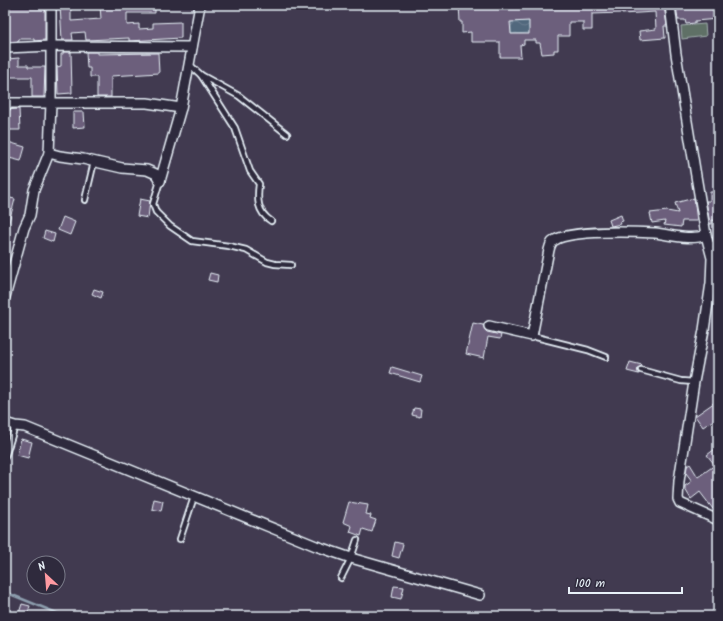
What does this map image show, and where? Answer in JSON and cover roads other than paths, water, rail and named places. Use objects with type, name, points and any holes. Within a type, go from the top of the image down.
[{"type":"street","points":[[5,297],[7,280],[24,228],[30,215],[34,190],[49,153],[52,46],[51,5]]},
{"type":"street","points":[[160,181],[181,108],[200,5]]},
{"type":"street","points":[[670,5],[706,235],[715,270],[702,346],[694,382],[679,481],[678,500],[680,503],[718,520]]},
{"type":"street","points":[[5,48],[52,46],[192,47]]},
{"type":"street","points":[[5,103],[147,103],[181,108]]},
{"type":"street","points":[[49,153],[127,169],[147,170],[156,174],[160,181]]},
{"type":"street","points":[[489,326],[532,336],[549,250],[551,243],[555,240],[568,236],[590,233],[634,232],[693,238],[706,235]]},
{"type":"street","points":[[5,423],[25,427],[316,546],[351,558],[480,595]]},
{"type":"lane","points":[[189,64],[201,75],[239,96],[287,134]]},
{"type":"lane","points":[[201,75],[235,128],[250,171],[259,184],[258,197],[261,212],[271,221]]},
{"type":"lane","points":[[86,200],[94,162]]},
{"type":"lane","points":[[160,181],[153,204],[156,212],[170,226],[192,241],[246,250],[267,262],[291,265]]},
{"type":"lane","points":[[709,247],[715,243],[718,233]]},
{"type":"lane","points":[[532,336],[588,350],[606,357]]},
{"type":"lane","points":[[641,370],[681,381],[694,382]]},
{"type":"lane","points":[[5,458],[15,426]]},
{"type":"lane","points":[[180,539],[194,497]]},
{"type":"lane","points":[[341,578],[351,558],[357,540]]},
{"type":"water","points":[[529,21],[529,28],[532,33],[511,34],[511,22]]},
{"type":"waterway","points":[[5,592],[64,616]]}]
